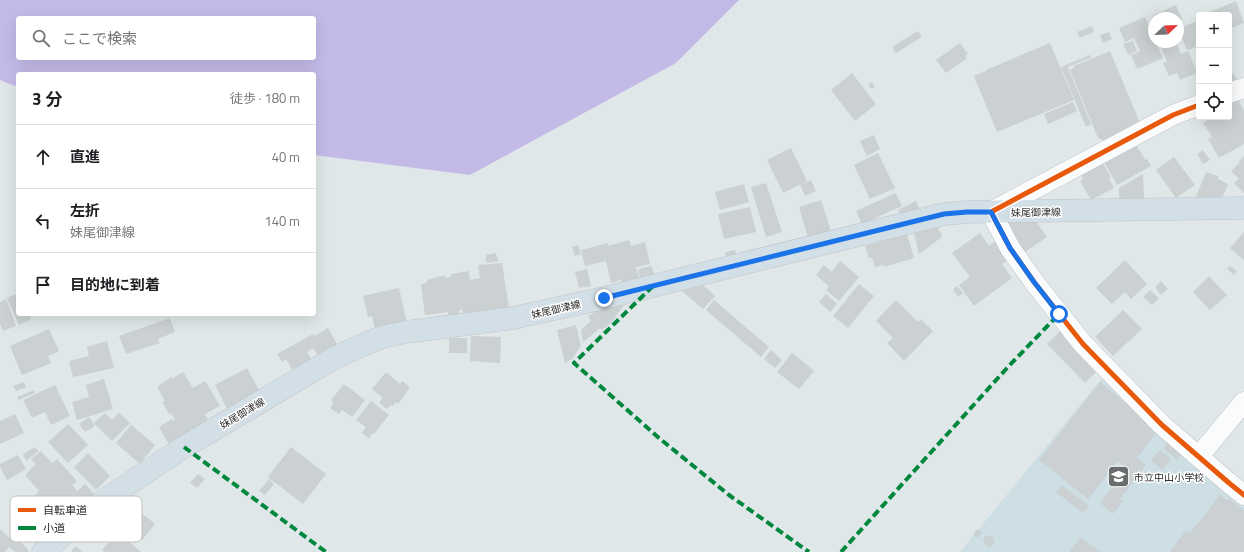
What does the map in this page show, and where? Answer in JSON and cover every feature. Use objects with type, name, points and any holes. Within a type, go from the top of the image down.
[{"type":"main road","name":"妹尾御津線","points":[[110,496],[184,447],[336,357],[382,337],[406,332],[513,318],[611,296],[944,214],[967,212],[1244,208]]},
{"type":"main road","name":"妹尾御津線","points":[[43,552],[55,542]]},
{"type":"street","points":[[1232,92],[1244,88]]},
{"type":"street","points":[[1196,106],[1172,115],[991,212],[1010,248],[1034,282],[1083,344],[1162,425],[1244,495]]},
{"type":"street","points":[[1199,456],[1244,402]]},
{"type":"shaded area","points":[[0,0],[739,0],[676,63],[470,175],[316,155],[316,72],[16,72],[16,86],[0,80]]},
{"type":"shaded area","name":"市立中山小学校","points":[[1103,377],[1244,498],[1244,552],[960,552]]},
{"type":"building","points":[[1236,1],[1244,23],[1232,28],[1232,12],[1210,12]]},
{"type":"building","points":[[1176,5],[1179,12],[1161,12]]},
{"type":"building","points":[[1145,17],[1148,24],[1148,48],[1159,48],[1163,58],[1137,69],[1131,55],[1140,51],[1134,38],[1125,42],[1119,28]]},
{"type":"building","points":[[1196,21],[1196,47],[1187,50],[1184,43],[1184,26]]},
{"type":"building","points":[[1092,26],[1094,32],[1080,38],[1077,32]]},
{"type":"building","points":[[918,31],[922,37],[896,53],[892,47]]},
{"type":"building","points":[[1109,32],[1112,39],[1103,43],[1100,35]]},
{"type":"building","points":[[1133,41],[1137,51],[1128,55],[1123,44]]},
{"type":"building","points":[[960,43],[968,54],[965,56],[967,58],[946,73],[936,60]]},
{"type":"building","points":[[1050,43],[1074,100],[997,132],[974,76]]},
{"type":"building","points":[[1161,48],[1178,48],[1181,54],[1188,51],[1196,73],[1180,80],[1177,73],[1169,76],[1163,63],[1167,62]]},
{"type":"building","points":[[1110,51],[1140,123],[1125,129],[1126,132],[1105,141],[1098,138],[1070,70],[1074,68],[1074,66]]},
{"type":"building","points":[[1090,55],[1092,57],[1068,67],[1091,124],[1086,127],[1061,67]]},
{"type":"building","points":[[852,73],[876,104],[855,121],[831,90]]},
{"type":"building","points":[[1232,74],[1234,74],[1237,81],[1232,83]]},
{"type":"building","points":[[872,82],[875,87],[871,89],[868,84]]},
{"type":"building","points":[[1237,98],[1244,110],[1244,144],[1219,158],[1208,139],[1212,137],[1203,123],[1208,120],[1232,120],[1232,101]]},
{"type":"building","points":[[1073,102],[1077,111],[1048,124],[1044,114]]},
{"type":"building","points":[[874,135],[880,149],[867,156],[860,141]]},
{"type":"building","points":[[1136,144],[1145,160],[1147,159],[1151,166],[1117,185],[1104,162]]},
{"type":"building","points":[[791,148],[807,181],[783,193],[767,160]]},
{"type":"building","points":[[1203,150],[1210,160],[1203,164],[1197,154]]},
{"type":"building","points":[[878,153],[895,188],[870,199],[854,165]]},
{"type":"building","points":[[1244,156],[1244,193],[1234,183],[1239,179],[1231,171]]},
{"type":"building","points":[[1174,157],[1195,185],[1176,198],[1156,170]]},
{"type":"building","points":[[1103,163],[1111,177],[1109,178],[1114,188],[1091,200],[1080,181],[1083,180],[1081,175]]},
{"type":"building","points":[[1206,172],[1218,176],[1218,179],[1228,184],[1222,199],[1195,199]]},
{"type":"building","points":[[1143,174],[1144,198],[1119,199],[1119,188]]},
{"type":"building","points":[[811,180],[816,191],[805,196],[800,185]]},
{"type":"building","points":[[766,183],[782,232],[766,237],[751,187]]},
{"type":"building","points":[[744,184],[749,202],[720,210],[715,192]]},
{"type":"building","points":[[896,193],[902,206],[862,224],[856,211]]},
{"type":"building","points":[[821,200],[831,231],[808,238],[799,207]]},
{"type":"building","points":[[916,201],[920,210],[900,214],[898,210]]},
{"type":"building","points":[[750,207],[756,232],[724,239],[718,214]]},
{"type":"building","points":[[1035,220],[1047,237],[1025,252],[1004,222]]},
{"type":"building","points":[[938,227],[942,237],[919,254],[914,233]]},
{"type":"building","points":[[1244,232],[1244,260],[1230,248]]},
{"type":"building","points":[[980,233],[989,246],[997,240],[1011,258],[1002,264],[1012,278],[974,306],[959,285],[970,277],[952,253]]},
{"type":"building","points":[[907,234],[914,258],[884,267],[883,265],[875,267],[872,258],[869,258],[865,246]]},
{"type":"building","points":[[629,240],[631,246],[645,242],[650,264],[636,267],[639,278],[622,283],[621,280],[611,283],[606,261],[585,266],[581,250],[608,243],[608,246]]},
{"type":"building","points":[[578,245],[581,254],[575,256],[572,247]]},
{"type":"building","points":[[735,250],[736,254],[726,257],[725,252]]},
{"type":"building","points":[[496,253],[498,261],[486,263],[486,255]]},
{"type":"building","points":[[1125,260],[1147,284],[1131,299],[1125,292],[1112,304],[1096,288]]},
{"type":"building","points":[[840,261],[859,277],[839,301],[826,290],[829,286],[816,275],[824,265],[832,272]]},
{"type":"building","points":[[502,263],[509,308],[463,315],[462,310],[459,310],[460,315],[449,317],[448,312],[425,315],[421,284],[427,283],[427,280],[445,275],[445,278],[451,277],[451,274],[469,271],[470,280],[480,278],[478,265]]},
{"type":"building","points":[[651,266],[655,275],[640,278],[638,269]]},
{"type":"building","points":[[1230,266],[1237,271],[1234,275],[1227,269]]},
{"type":"building","points":[[587,269],[591,286],[579,288],[575,272]]},
{"type":"building","points":[[1209,276],[1227,295],[1210,310],[1193,292]]},
{"type":"building","points":[[1161,281],[1168,289],[1161,295],[1155,287]]},
{"type":"building","points":[[859,284],[874,296],[848,328],[833,316]]},
{"type":"building","points":[[703,285],[715,296],[703,309],[682,291]]},
{"type":"building","points":[[957,286],[963,293],[958,297],[953,290]]},
{"type":"building","points":[[399,288],[407,323],[375,329],[372,316],[368,317],[363,296]]},
{"type":"building","points":[[1150,290],[1159,298],[1152,305],[1143,297]]},
{"type":"building","points":[[16,294],[16,316],[30,316],[31,319],[19,325],[7,298]]},
{"type":"building","points":[[826,294],[837,304],[830,312],[819,302]]},
{"type":"building","points":[[6,299],[16,326],[3,331],[0,324],[0,302]]},
{"type":"building","points":[[714,300],[769,347],[761,357],[706,310]]},
{"type":"building","points":[[896,300],[918,322],[921,319],[933,331],[904,361],[887,343],[893,338],[876,321]]},
{"type":"building","points":[[622,302],[624,305],[611,323],[602,330],[600,328],[583,342],[581,330],[591,321],[588,316],[603,307]]},
{"type":"building","points":[[1123,310],[1142,329],[1113,356],[1095,337]]},
{"type":"building","points":[[170,318],[175,332],[158,339],[160,343],[126,354],[119,336]]},
{"type":"building","points":[[576,325],[581,346],[572,359],[565,363],[557,330]]},
{"type":"building","points":[[328,328],[338,346],[319,357],[313,348],[307,352],[311,360],[293,371],[286,359],[282,362],[277,354],[313,334],[314,336]]},
{"type":"building","points":[[49,329],[59,351],[48,356],[51,363],[22,375],[10,346]]},
{"type":"building","points":[[1061,330],[1099,369],[1085,383],[1047,344]]},
{"type":"building","points":[[471,336],[501,337],[500,363],[470,361]]},
{"type":"building","points":[[449,338],[467,338],[467,353],[449,353]]},
{"type":"building","points":[[107,341],[114,368],[73,377],[69,361],[89,356],[87,347]]},
{"type":"building","points":[[771,350],[782,360],[775,368],[764,359]]},
{"type":"building","points":[[792,353],[814,371],[799,389],[777,372]]},
{"type":"building","points":[[247,368],[260,392],[227,409],[215,385]]},
{"type":"building","points":[[183,372],[193,388],[205,381],[220,406],[205,414],[210,423],[170,446],[159,427],[172,419],[173,421],[175,419],[171,413],[169,414],[162,402],[165,401],[157,387],[171,377],[172,379]]},
{"type":"building","points":[[386,372],[400,384],[402,381],[410,387],[398,404],[396,402],[393,406],[391,405],[387,409],[379,403],[383,398],[372,389]]},
{"type":"building","points":[[104,379],[113,409],[77,420],[72,402],[89,397],[86,385]]},
{"type":"building","points":[[24,382],[26,387],[16,391],[13,386]]},
{"type":"building","points":[[1100,382],[1159,429],[1137,458],[1146,465],[1120,499],[1123,501],[1113,514],[1100,503],[1127,468],[1118,461],[1088,499],[1039,460]]},
{"type":"building","points":[[344,384],[365,400],[352,417],[342,410],[339,414],[330,408],[334,403],[331,400]]},
{"type":"building","points":[[55,385],[70,416],[51,425],[45,412],[32,418],[23,400]]},
{"type":"building","points":[[34,390],[35,393],[19,400],[17,397]]},
{"type":"building","points":[[371,401],[389,415],[369,438],[362,433],[366,427],[356,420]]},
{"type":"building","points":[[105,413],[112,420],[119,413],[130,423],[112,441],[94,423]]},
{"type":"building","points":[[15,414],[24,433],[0,444],[0,421]]},
{"type":"building","points":[[89,417],[95,426],[85,432],[79,424]]},
{"type":"building","points":[[68,424],[88,445],[68,463],[48,442]]},
{"type":"building","points":[[131,425],[155,445],[140,464],[116,443]]},
{"type":"building","points":[[1169,441],[1183,453],[1177,460],[1163,448]]},
{"type":"building","points":[[35,447],[39,451],[26,461],[23,454]]},
{"type":"building","points":[[291,447],[326,474],[303,504],[268,477]]},
{"type":"building","points":[[1160,450],[1171,459],[1162,470],[1151,460]]},
{"type":"building","points":[[41,451],[52,463],[57,459],[77,481],[72,485],[77,491],[85,484],[94,494],[92,496],[36,496],[35,495],[39,491],[25,475],[36,464],[31,459]]},
{"type":"building","points":[[88,453],[110,476],[96,490],[74,467]]},
{"type":"building","points":[[18,455],[26,469],[7,480],[0,467],[0,464]]},
{"type":"building","points":[[198,474],[205,479],[197,488],[190,483]]},
{"type":"building","points":[[269,479],[274,484],[265,495],[259,491]]},
{"type":"building","points":[[1062,485],[1089,506],[1083,513],[1056,492]]},
{"type":"building","points":[[1220,495],[1228,501],[1229,499],[1244,510],[1244,552],[1170,552],[1186,530],[1190,533]]},
{"type":"building","points":[[142,513],[155,524],[142,540]]},
{"type":"building","points":[[0,529],[10,538],[10,542],[21,542],[29,551],[15,552],[9,547],[5,552],[0,552]]},
{"type":"building","points":[[977,529],[982,532],[978,538],[973,535]]},
{"type":"building","points":[[989,535],[993,537],[995,541],[993,545],[989,547],[985,545],[983,541],[985,537]]},
{"type":"building","points":[[1081,537],[1101,552],[1069,552]]},
{"type":"building","points":[[109,542],[129,542],[141,552],[104,552],[102,550]]},
{"type":"building","points":[[75,546],[83,552],[71,552]]},
{"type":"marked path","points":[[653,286],[574,363],[659,438],[729,495],[809,552]]},
{"type":"marked path","points":[[841,552],[1007,368],[1059,314]]},
{"type":"marked path","points":[[184,447],[326,552]]},
{"type":"cycle path","points":[[1196,106],[1173,115],[991,212],[1010,248],[1034,282],[1083,344],[1162,425],[1244,495]]},
{"type":"place","name":"市立中山小学校","points":[[1119,477]]},
{"type":"route","points":[[604,298],[944,214],[991,212],[1010,248],[1059,314]]}]
